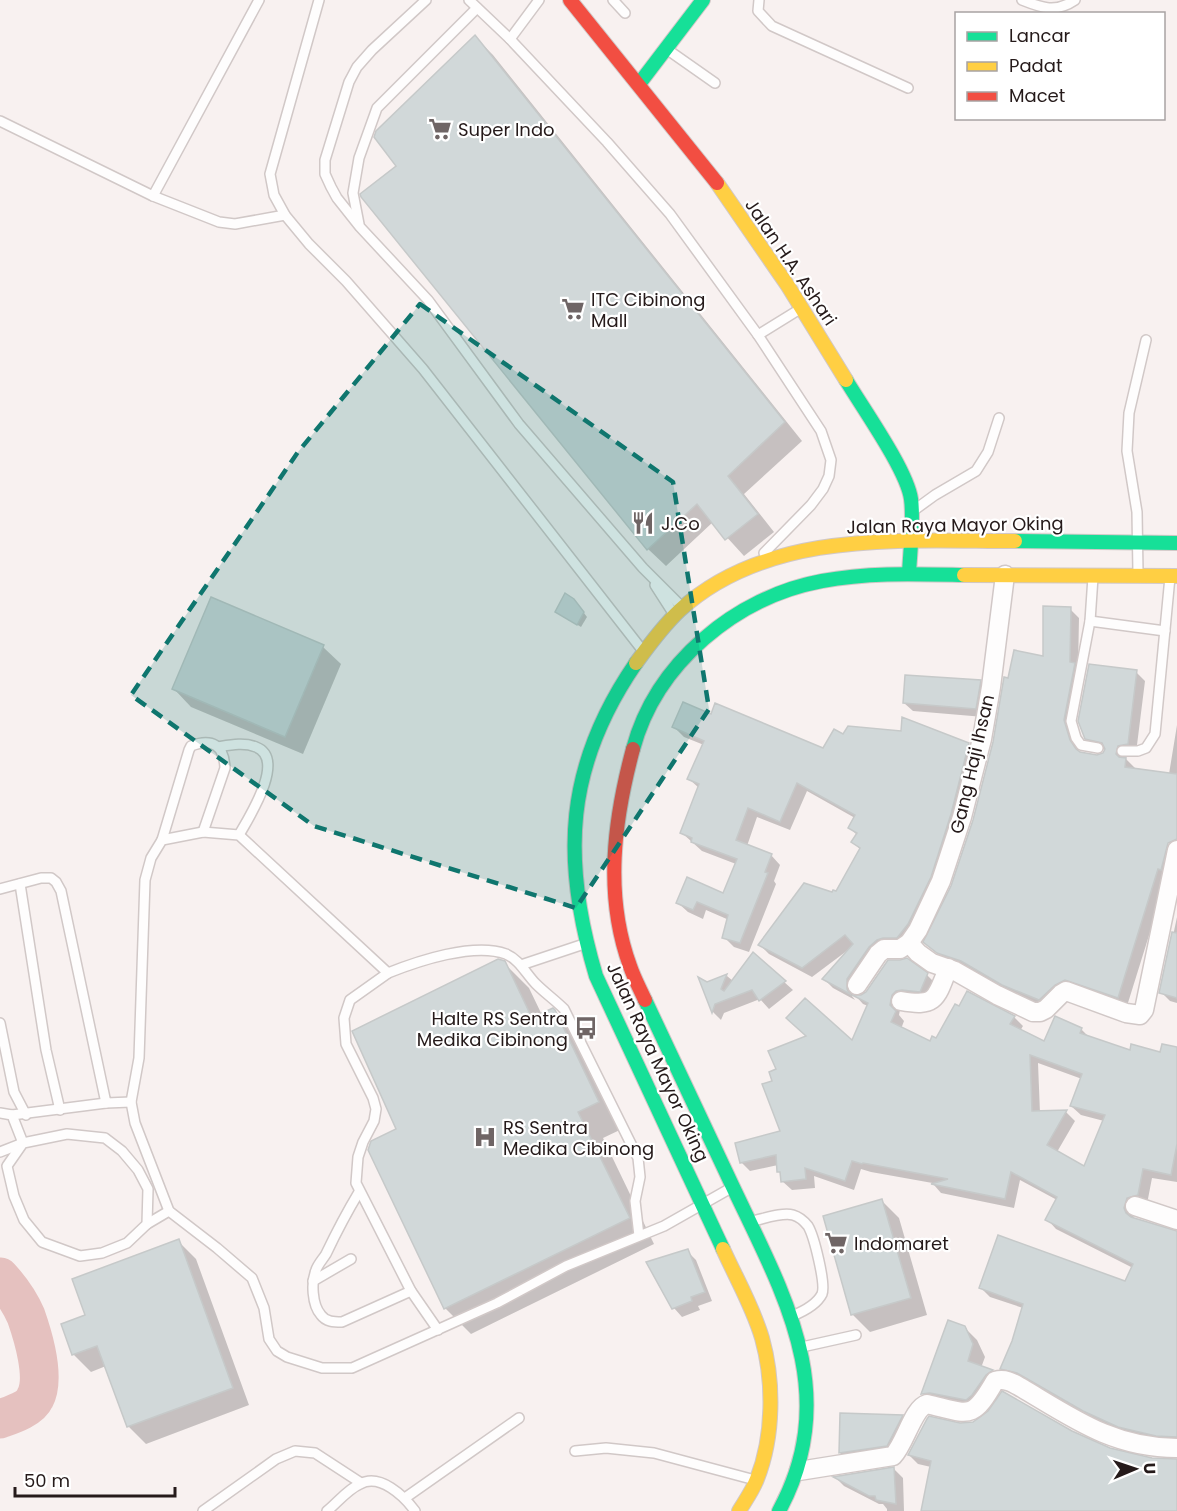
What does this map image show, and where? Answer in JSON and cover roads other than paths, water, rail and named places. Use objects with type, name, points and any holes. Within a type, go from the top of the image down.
[{"type":"main road","name":"Jalan H.A. Ashari","points":[[570,0],[718,185],[802,308],[895,461],[911,498],[909,574]]},
{"type":"main road","points":[[639,84],[703,0]]},
{"type":"main road","name":"Jalan Raya Mayor Oking","points":[[739,1511],[756,1480],[768,1434],[769,1388],[766,1352],[746,1296],[596,976],[586,943],[575,883],[574,840],[578,797],[595,743],[613,700],[643,652],[679,612],[726,578],[754,564],[815,548],[857,542],[909,540],[1177,541]]},
{"type":"main road","name":"Jalan Raya Mayor Oking","points":[[779,1511],[799,1471],[806,1443],[808,1422],[805,1376],[800,1347],[790,1317],[750,1222],[630,967],[620,938],[614,902],[612,864],[619,806],[640,727],[672,672],[704,637],[755,604],[804,585],[844,577],[909,574],[1174,576]]},
{"type":"street","name":"Gang Haji Ihsan","points":[[909,943],[918,930],[941,881],[968,795],[982,739],[1005,575]]},
{"type":"street","points":[[857,985],[878,954],[884,949],[900,949],[909,943],[932,963],[948,968],[1033,1012],[1037,1013],[1046,1009],[1066,991],[1126,1013],[1140,1015],[1144,1010],[1177,850]]},
{"type":"street","points":[[901,1001],[923,1005],[933,999],[948,968]]},
{"type":"street","points":[[1135,1206],[1177,1220]]},
{"type":"street","points":[[799,1471],[893,1456],[922,1405],[968,1412],[977,1408],[984,1401],[995,1381],[1001,1379],[1022,1388],[1103,1434],[1158,1448],[1177,1448]]},
{"type":"lane","points":[[153,196],[260,0]]},
{"type":"lane","points":[[319,0],[270,174],[274,195],[285,215],[309,244],[346,281],[423,369],[643,652]]},
{"type":"lane","points":[[426,0],[357,67],[349,82],[324,160],[325,174],[337,198],[360,227],[428,300],[519,424],[679,612]]},
{"type":"lane","points":[[470,0],[607,142],[669,214],[758,335],[821,431],[829,448],[830,476],[823,489],[754,564]]},
{"type":"lane","points":[[510,39],[539,0]]},
{"type":"lane","points":[[614,0],[625,13]]},
{"type":"lane","points":[[759,0],[758,11],[772,26],[908,88]]},
{"type":"lane","points":[[1022,0],[1044,8],[1057,9],[1075,0]]},
{"type":"lane","points":[[360,227],[353,193],[359,158],[377,108],[477,8]]},
{"type":"lane","points":[[666,49],[715,83]]},
{"type":"lane","points":[[0,121],[153,196],[219,222],[236,224],[285,215]]},
{"type":"lane","points":[[758,335],[802,308]]},
{"type":"lane","points":[[1138,576],[1137,512],[1132,487],[1128,441],[1129,413],[1146,340]]},
{"type":"lane","points":[[912,512],[935,495],[976,471],[988,452],[999,418]]},
{"type":"lane","points":[[1093,576],[1090,621],[1071,721],[1081,746],[1098,748]]},
{"type":"lane","points":[[1122,751],[1138,751],[1146,748],[1155,734],[1165,631],[1174,576]]},
{"type":"lane","points":[[1090,621],[1165,631]]},
{"type":"lane","points":[[203,832],[225,768],[225,756],[214,743],[201,742],[191,746],[162,840],[151,858],[145,880],[139,1058],[131,1102],[135,1123],[169,1211],[252,1278],[264,1308],[269,1339],[277,1352],[322,1368],[352,1368],[497,1304],[566,1266],[664,1226],[733,1187]]},
{"type":"lane","points":[[218,747],[239,745],[258,747],[264,753],[267,762],[267,775],[260,798],[239,835]]},
{"type":"lane","points":[[162,840],[203,832],[239,835],[387,973]]},
{"type":"lane","points":[[0,889],[51,878],[61,891],[106,1103]]},
{"type":"lane","points":[[20,884],[46,1050],[60,1110]]},
{"type":"lane","points":[[521,965],[586,943]]},
{"type":"lane","points":[[438,1330],[411,1291],[356,1183],[358,1157],[374,1121],[376,1109],[373,1098],[346,1044],[344,1018],[350,1000],[387,973],[462,952],[481,951],[507,955],[521,965],[536,984],[564,1009],[638,1158],[640,1177],[635,1201],[639,1236]]},
{"type":"lane","points":[[0,1023],[14,1092],[26,1115]]},
{"type":"lane","points":[[0,1113],[26,1115],[106,1103],[131,1102]]},
{"type":"lane","points":[[12,1115],[23,1143]]},
{"type":"lane","points":[[0,1152],[23,1143],[67,1134],[105,1138],[122,1151],[138,1170],[148,1189],[147,1224]]},
{"type":"lane","points":[[23,1143],[7,1166],[14,1196],[24,1220],[42,1242],[80,1256],[102,1253],[127,1243],[147,1224],[169,1211]]},
{"type":"lane","points":[[359,1192],[316,1268],[313,1281],[314,1296],[321,1315],[331,1322],[342,1322],[411,1291]]},
{"type":"lane","points":[[750,1222],[791,1214],[802,1219],[809,1228],[823,1279],[823,1291],[820,1298],[812,1305],[790,1317]]},
{"type":"lane","points":[[313,1281],[351,1259]]},
{"type":"lane","points":[[800,1347],[856,1335]]},
{"type":"lane","points":[[405,1498],[519,1418]]},
{"type":"lane","points":[[575,1451],[606,1448],[654,1453],[756,1480]]},
{"type":"lane","points":[[203,1511],[276,1459],[295,1451],[315,1453],[361,1483]]},
{"type":"lane","points":[[327,1511],[361,1483],[376,1482],[392,1488],[405,1498],[415,1511]]},
{"type":"waterway","points":[[0,1277],[26,1316],[39,1369],[38,1390],[33,1402],[20,1411],[0,1419]]},
{"type":"place","name":"Super Indo","points":[[440,129]]},
{"type":"place","name":"ITC Cibinong Mall","points":[[573,309]]},
{"type":"place","name":"J.Co","points":[[643,523]]},
{"type":"place","name":"Halte RS Sentra Medika Cibinong","points":[[586,1028]]},
{"type":"place","name":"RS Sentra Medika Cibinong","points":[[485,1137]]},
{"type":"place","name":"Indomaret","points":[[836,1243]]}]
